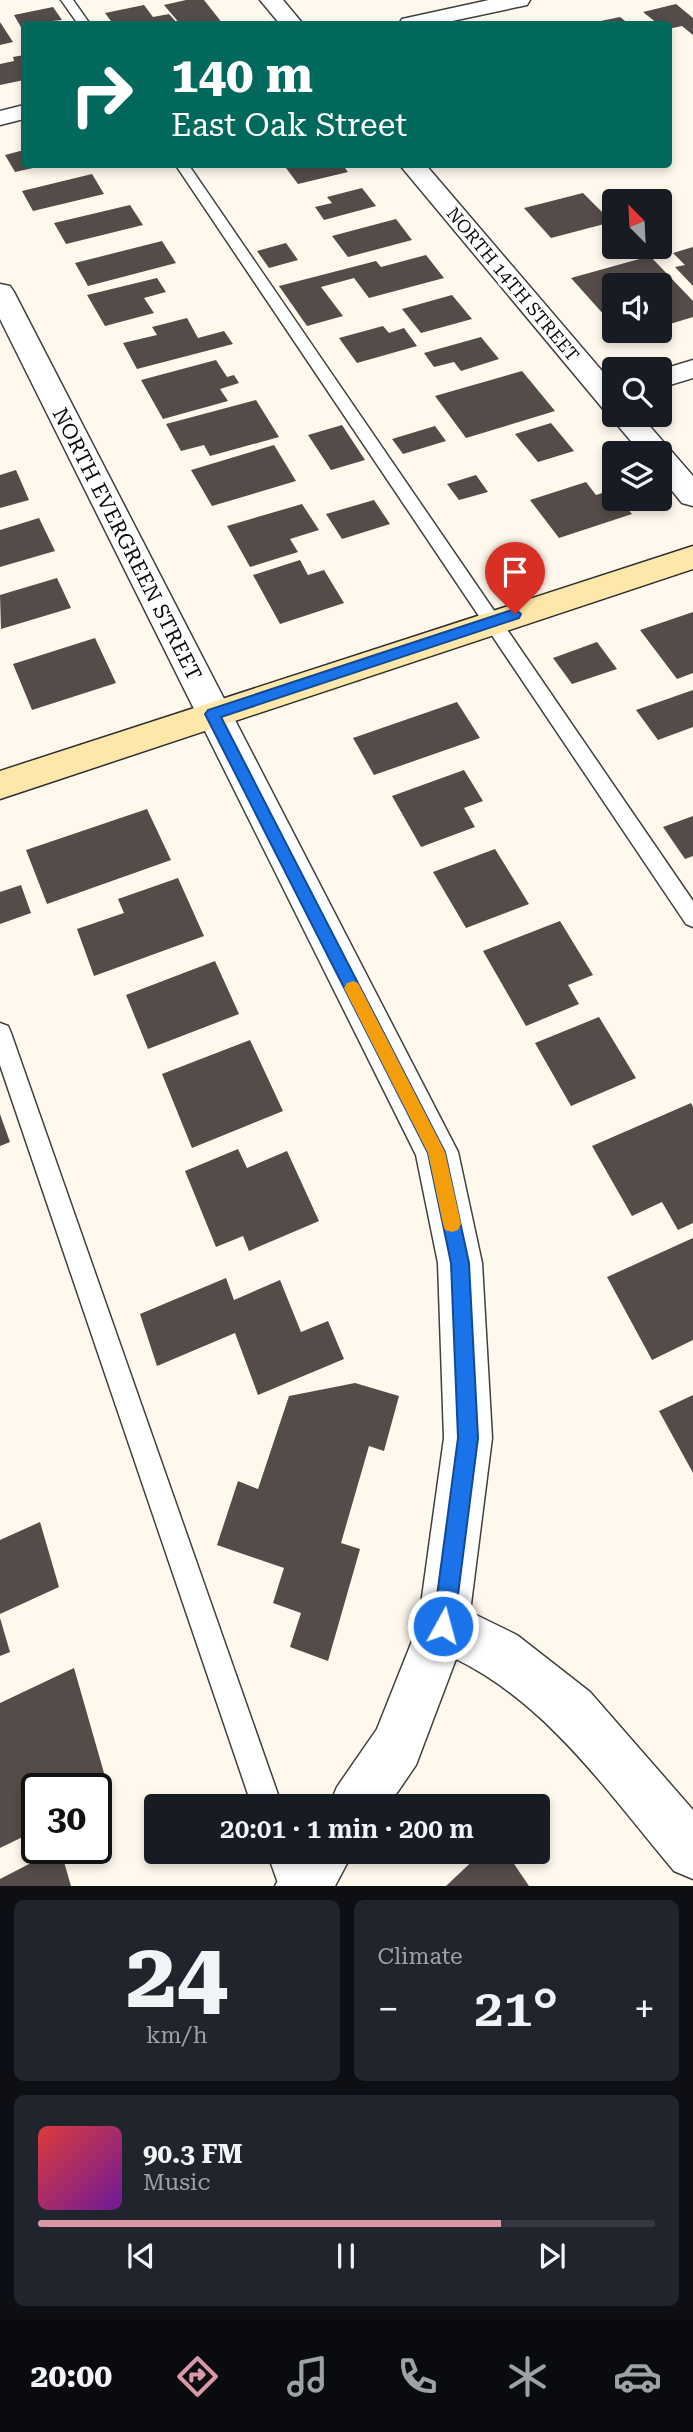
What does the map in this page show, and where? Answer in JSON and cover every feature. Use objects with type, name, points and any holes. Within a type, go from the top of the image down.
[{"type":"street","points":[[271,0],[289,21]]},
{"type":"street","points":[[424,21],[519,0]]},
{"type":"street","points":[[0,118],[21,113]]},
{"type":"street","name":"NORTH 14TH STREET","points":[[414,168],[602,387]]},
{"type":"street","name":"NORTH EVERGREEN STREET","points":[[0,292],[437,1152],[460,1263],[468,1438],[443,1626],[397,1745],[364,1794]]},
{"type":"street","points":[[672,375],[693,369]]},
{"type":"street","name":"NORTH 14TH STREET","points":[[635,427],[647,441]]},
{"type":"street","name":"NORTH 14TH STREET","points":[[672,471],[693,496]]},
{"type":"street","points":[[0,785],[693,557]]},
{"type":"street","points":[[443,1626],[499,1653],[572,1710],[693,1852]]},
{"type":"street","points":[[303,1886],[318,1864]]},
{"type":"lane","points":[[67,0],[82,21]]},
{"type":"lane","points":[[184,168],[693,918]]},
{"type":"lane","points":[[0,1033],[263,1794]]},
{"type":"lane","points":[[286,1864],[294,1886]]},
{"type":"building","points":[[186,0],[204,0],[221,21],[177,21],[164,5]]},
{"type":"building","points":[[676,4],[693,18],[693,35],[682,26],[672,28],[672,21],[654,21],[643,12]]},
{"type":"building","points":[[144,5],[153,17],[169,14],[175,21],[111,21],[105,13]]},
{"type":"building","points":[[53,7],[62,20],[21,21],[21,27],[14,15]]},
{"type":"building","points":[[620,17],[625,21],[601,21]]},
{"type":"building","points":[[0,22],[13,42],[0,45]]},
{"type":"building","points":[[21,56],[21,81],[0,85],[0,64],[14,61],[13,57]]},
{"type":"building","points":[[21,151],[21,168],[33,168],[15,172],[5,155]]},
{"type":"building","points":[[286,168],[345,168],[348,172],[298,184]]},
{"type":"building","points":[[92,174],[104,194],[33,211],[22,191]]},
{"type":"building","points":[[362,188],[376,206],[324,220],[315,207],[332,203],[327,197]]},
{"type":"building","points":[[583,193],[602,212],[602,225],[551,238],[524,208]]},
{"type":"building","points":[[130,205],[143,225],[66,244],[54,223]]},
{"type":"building","points":[[396,219],[412,240],[348,257],[332,236]]},
{"type":"building","points":[[162,241],[176,263],[88,286],[75,263]]},
{"type":"building","points":[[286,243],[298,260],[269,268],[257,251]]},
{"type":"building","points":[[693,247],[693,286],[675,267],[685,265],[673,253]]},
{"type":"building","points":[[426,255],[444,278],[369,298],[354,278],[321,287],[343,316],[307,326],[279,286],[376,261],[381,267]]},
{"type":"building","points":[[639,259],[653,259],[666,273],[602,273],[602,313],[571,278]]},
{"type":"building","points":[[157,278],[166,292],[144,298],[154,313],[105,326],[87,295]]},
{"type":"building","points":[[672,279],[693,301],[693,317],[672,323]]},
{"type":"building","points":[[452,295],[472,319],[421,333],[402,309]]},
{"type":"building","points":[[187,318],[198,338],[224,331],[233,344],[137,369],[123,343],[157,335],[152,327]]},
{"type":"building","points":[[383,326],[389,333],[404,328],[417,346],[357,363],[339,338]]},
{"type":"building","points":[[481,337],[499,359],[461,371],[454,362],[434,367],[424,353]]},
{"type":"building","points":[[216,360],[227,377],[234,375],[239,383],[220,389],[228,401],[163,419],[141,380]]},
{"type":"building","points":[[522,371],[555,411],[466,438],[435,396]]},
{"type":"building","points":[[256,400],[279,437],[210,456],[204,445],[181,451],[166,424]]},
{"type":"building","points":[[551,423],[574,451],[538,462],[515,434]]},
{"type":"building","points":[[342,425],[365,460],[331,470],[308,435]]},
{"type":"building","points":[[435,426],[446,441],[403,454],[392,439]]},
{"type":"building","points":[[274,445],[296,481],[212,506],[191,470]]},
{"type":"building","points":[[16,470],[29,500],[0,508],[0,475]]},
{"type":"building","points":[[476,475],[488,492],[459,500],[447,484]]},
{"type":"building","points":[[586,482],[596,495],[602,493],[602,511],[629,511],[632,514],[559,538],[530,500]]},
{"type":"building","points":[[374,500],[390,524],[342,539],[326,514]]},
{"type":"building","points":[[302,504],[319,530],[290,539],[298,552],[250,567],[227,526]]},
{"type":"building","points":[[39,518],[55,551],[0,567],[0,530]]},
{"type":"building","points":[[300,560],[308,575],[324,570],[344,603],[280,624],[253,575]]},
{"type":"building","points":[[57,578],[71,608],[1,629],[0,595]]},
{"type":"building","points":[[693,612],[693,673],[677,679],[640,630]]},
{"type":"building","points":[[95,638],[116,683],[32,710],[13,664]]},
{"type":"building","points":[[597,642],[617,669],[572,684],[553,658]]},
{"type":"building","points":[[693,690],[693,727],[658,740],[636,710]]},
{"type":"building","points":[[457,702],[480,738],[374,775],[353,738]]},
{"type":"building","points":[[464,770],[483,801],[464,808],[475,827],[421,847],[392,796]]},
{"type":"building","points":[[147,809],[171,860],[47,904],[26,850]]},
{"type":"building","points":[[693,816],[693,856],[685,859],[663,827]]},
{"type":"building","points":[[495,849],[529,904],[466,928],[433,872]]},
{"type":"building","points":[[178,878],[204,936],[94,976],[77,929],[124,913],[118,899]]},
{"type":"building","points":[[21,885],[31,913],[0,924],[0,892]]},
{"type":"building","points":[[560,921],[593,975],[568,985],[579,1004],[526,1026],[483,951]]},
{"type":"building","points":[[215,961],[239,1014],[148,1049],[126,995]]},
{"type":"building","points":[[599,1017],[636,1078],[571,1106],[535,1043]]},
{"type":"building","points":[[250,1040],[283,1111],[192,1148],[162,1074]]},
{"type":"building","points":[[691,1103],[693,1223],[678,1230],[662,1202],[632,1216],[592,1146]]},
{"type":"building","points":[[0,1114],[10,1142],[0,1146]]},
{"type":"building","points":[[238,1149],[247,1168],[287,1151],[319,1221],[249,1251],[243,1236],[216,1247],[185,1171]]},
{"type":"building","points":[[693,1238],[693,1340],[652,1360],[607,1277]]},
{"type":"building","points":[[226,1278],[234,1300],[280,1280],[301,1332],[328,1321],[344,1359],[258,1395],[235,1333],[157,1366],[140,1314]]},
{"type":"building","points":[[355,1383],[399,1396],[384,1451],[369,1446],[341,1543],[360,1549],[328,1661],[290,1647],[301,1613],[273,1603],[284,1568],[217,1545],[238,1481],[258,1489],[289,1396]]},
{"type":"building","points":[[693,1395],[693,1473],[659,1411]]},
{"type":"building","points":[[40,1522],[59,1587],[0,1614],[0,1540]]},
{"type":"building","points":[[0,1618],[10,1652],[0,1656]]},
{"type":"building","points":[[74,1668],[104,1773],[21,1773],[21,1838],[0,1848],[0,1703]]},
{"type":"building","points":[[29,1864],[65,1864],[71,1886],[0,1886],[0,1879]]},
{"type":"building","points":[[469,1864],[514,1864],[529,1886],[446,1886]]},
{"type":"slow traffic","points":[[353,988],[437,1152],[452,1224]]},
{"type":"route","points":[[443,1626],[468,1438],[460,1263],[437,1152],[213,714],[515,614]]}]
